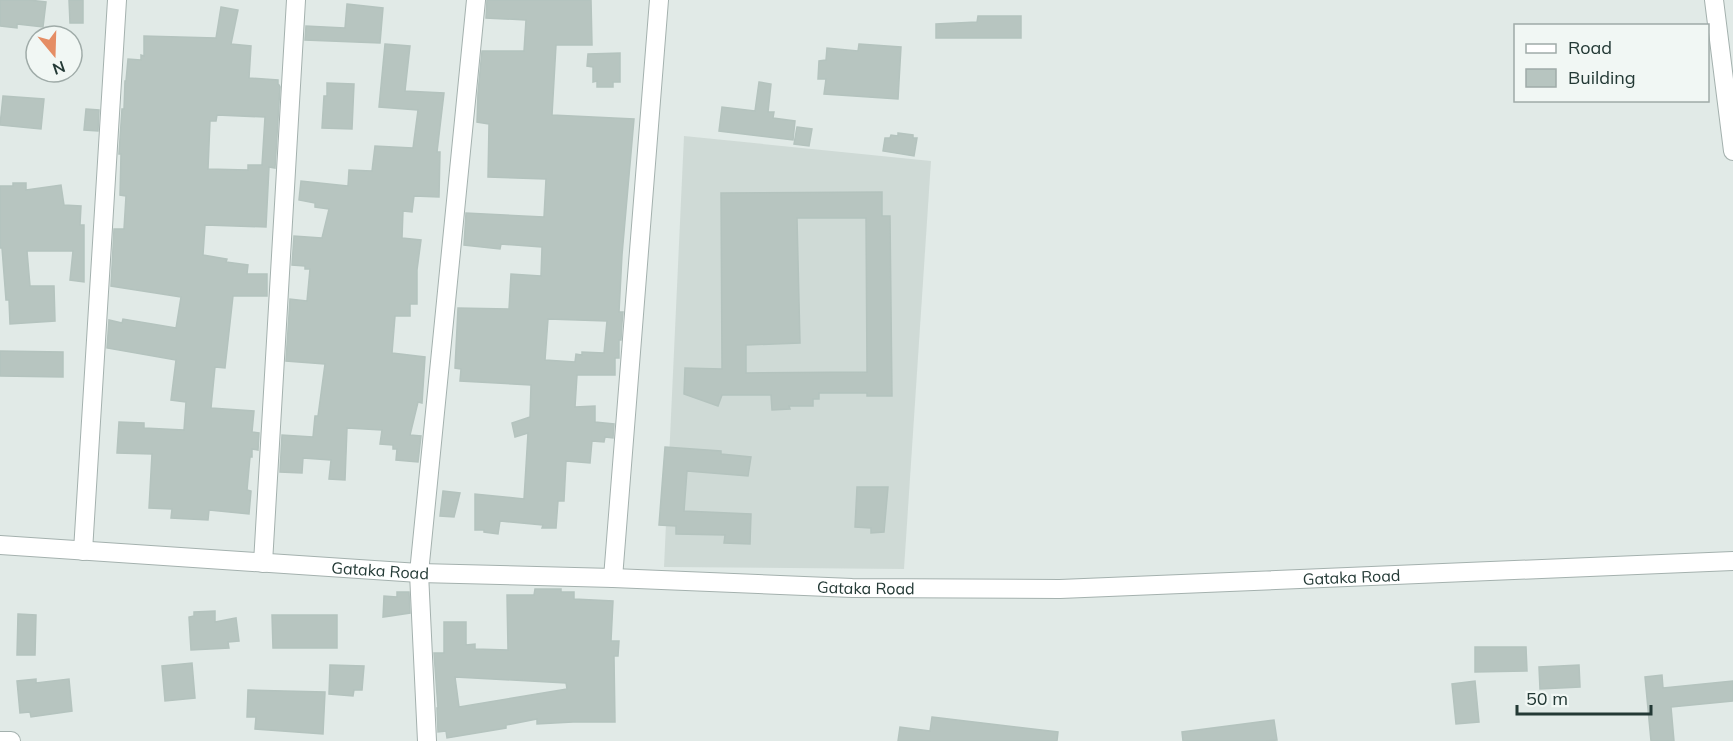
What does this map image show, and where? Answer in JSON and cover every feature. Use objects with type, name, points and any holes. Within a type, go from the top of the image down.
[{"type":"street","points":[[83,551],[117,0]]},
{"type":"street","points":[[263,563],[296,0]]},
{"type":"street","points":[[427,741],[419,573],[477,0]]},
{"type":"street","points":[[613,578],[659,0]]},
{"type":"street","points":[[1714,0],[1733,151]]},
{"type":"street","name":"Gataka Road","points":[[0,545],[419,573],[852,588],[1060,589],[1733,561]]},
{"type":"street","points":[[0,741],[11,741]]},
{"type":"shaded area","points":[[684,136],[931,161],[904,569],[664,567]]},
{"type":"building","points":[[0,0],[46,2],[43,24],[17,24],[17,28],[0,26]]},
{"type":"building","points":[[69,0],[83,0],[83,23],[70,23]]},
{"type":"building","points":[[487,0],[591,0],[592,45],[556,45],[552,115],[634,119],[622,255],[619,312],[623,312],[619,358],[615,358],[615,375],[577,375],[575,407],[595,406],[595,422],[614,424],[613,438],[605,437],[604,442],[592,441],[590,463],[566,461],[564,501],[558,501],[556,528],[500,521],[498,534],[475,530],[475,494],[524,499],[528,433],[515,437],[512,423],[530,417],[531,385],[460,381],[461,369],[455,368],[458,308],[509,309],[511,274],[541,276],[542,247],[501,244],[500,249],[464,245],[466,213],[544,217],[546,179],[488,177],[489,124],[477,122],[482,51],[524,51],[526,20],[486,18]],"holes":[[[548,319],[607,321],[604,353],[582,352],[582,355],[576,354],[575,362],[545,360]]]},
{"type":"building","points":[[347,4],[383,8],[380,43],[305,40],[306,26],[345,28]]},
{"type":"building","points":[[221,7],[238,10],[231,44],[251,46],[249,78],[278,80],[280,87],[275,168],[269,167],[266,227],[205,225],[203,255],[227,259],[226,262],[248,265],[247,274],[267,274],[267,296],[233,296],[225,368],[215,367],[211,408],[254,411],[252,432],[259,433],[258,450],[252,449],[252,457],[250,457],[247,490],[251,491],[249,514],[209,510],[208,520],[171,518],[172,509],[149,508],[152,454],[117,453],[119,422],[144,423],[144,428],[184,430],[186,402],[171,400],[176,360],[107,348],[109,320],[122,323],[123,319],[176,328],[181,297],[111,286],[114,229],[124,229],[126,196],[120,195],[121,154],[119,154],[122,109],[124,109],[128,59],[141,60],[141,55],[144,56],[144,36],[216,38]],"holes":[[[217,115],[265,117],[262,165],[248,165],[248,170],[208,169],[210,121],[216,121]]]},
{"type":"building","points":[[978,16],[1021,16],[1021,38],[936,38],[936,24],[977,22]]},
{"type":"building","points":[[385,44],[410,46],[405,91],[444,93],[437,152],[440,152],[439,197],[414,196],[412,212],[403,211],[402,238],[421,240],[417,270],[417,304],[410,304],[410,316],[395,316],[392,353],[425,357],[422,403],[418,402],[410,435],[421,436],[418,462],[396,460],[397,449],[393,449],[393,445],[380,444],[382,430],[347,428],[345,480],[329,479],[331,460],[303,458],[302,473],[280,472],[282,435],[313,437],[325,364],[286,361],[290,299],[307,301],[310,269],[305,269],[305,266],[292,265],[294,236],[322,238],[329,209],[315,207],[315,203],[299,200],[301,181],[348,186],[349,170],[372,171],[375,146],[413,148],[418,110],[379,107]]},
{"type":"building","points":[[859,44],[901,47],[898,99],[824,94],[826,79],[818,79],[819,61],[826,60],[827,48],[858,51]]},
{"type":"building","points":[[620,53],[620,82],[613,82],[613,87],[597,87],[597,81],[593,82],[593,67],[587,66],[588,54]]},
{"type":"building","points":[[759,82],[771,84],[768,112],[774,112],[773,118],[795,121],[793,140],[719,131],[722,107],[755,111]]},
{"type":"building","points":[[327,83],[354,84],[352,129],[322,128]]},
{"type":"building","points":[[3,96],[44,99],[41,129],[0,125]]},
{"type":"building","points":[[86,109],[99,110],[98,131],[84,130]]},
{"type":"building","points":[[797,127],[812,129],[809,146],[794,144]]},
{"type":"building","points":[[898,133],[913,135],[913,138],[917,138],[914,156],[883,151],[885,138],[890,138],[891,135],[898,136]]},
{"type":"building","points":[[13,183],[26,183],[26,190],[61,185],[64,205],[81,206],[80,225],[84,225],[84,282],[70,280],[73,251],[27,251],[30,286],[54,286],[55,321],[10,324],[9,300],[6,300],[2,248],[0,248],[0,186],[13,186]]},
{"type":"building","points":[[882,192],[882,216],[890,216],[892,396],[867,396],[867,393],[819,393],[819,399],[813,399],[813,406],[789,406],[790,409],[772,410],[771,395],[722,395],[718,406],[684,394],[685,368],[722,369],[721,193]],"holes":[[[797,218],[866,218],[867,372],[746,373],[746,345],[800,343]]]},
{"type":"building","points":[[0,351],[63,352],[63,377],[0,376]]},
{"type":"building","points":[[665,447],[721,451],[721,454],[751,457],[748,476],[687,471],[684,511],[751,514],[750,544],[724,543],[725,535],[676,534],[676,526],[659,525]]},
{"type":"building","points":[[857,487],[888,487],[884,532],[871,533],[871,528],[855,527]]},
{"type":"building","points":[[443,491],[460,493],[454,517],[440,516]]},
{"type":"building","points":[[535,589],[561,589],[561,592],[574,592],[574,599],[613,601],[611,641],[619,641],[618,656],[614,656],[615,722],[537,724],[537,719],[506,725],[506,728],[447,738],[446,731],[438,732],[434,653],[444,653],[444,622],[466,622],[466,645],[475,644],[475,649],[508,650],[507,595],[534,595]],"holes":[[[455,677],[566,683],[567,689],[459,707]]]},
{"type":"building","points":[[397,592],[409,592],[410,613],[383,617],[384,596],[397,597]]},
{"type":"building","points":[[215,611],[215,622],[236,618],[239,641],[228,642],[229,648],[191,650],[189,617],[194,616],[194,612]]},
{"type":"building","points":[[18,614],[36,615],[35,655],[17,655]]},
{"type":"building","points":[[272,615],[337,615],[337,648],[273,648]]},
{"type":"building","points":[[1475,647],[1526,647],[1527,671],[1475,672]]},
{"type":"building","points":[[192,663],[195,698],[165,701],[162,666]]},
{"type":"building","points":[[330,665],[364,666],[362,690],[354,690],[353,696],[329,694]]},
{"type":"building","points":[[1579,665],[1580,687],[1540,689],[1539,667]]},
{"type":"building","points":[[1662,675],[1663,688],[1733,681],[1733,701],[1671,707],[1674,741],[1651,741],[1645,677]]},
{"type":"building","points":[[36,679],[36,683],[69,679],[72,711],[31,717],[30,712],[20,713],[17,681]]},
{"type":"building","points":[[1475,681],[1479,722],[1456,724],[1452,684]]},
{"type":"building","points":[[248,690],[325,692],[323,734],[255,729],[256,717],[247,717]]},
{"type":"building","points":[[932,717],[1058,732],[1057,741],[898,741],[900,727],[930,731]]},
{"type":"building","points":[[1274,720],[1277,740],[1183,741],[1182,732]]}]
